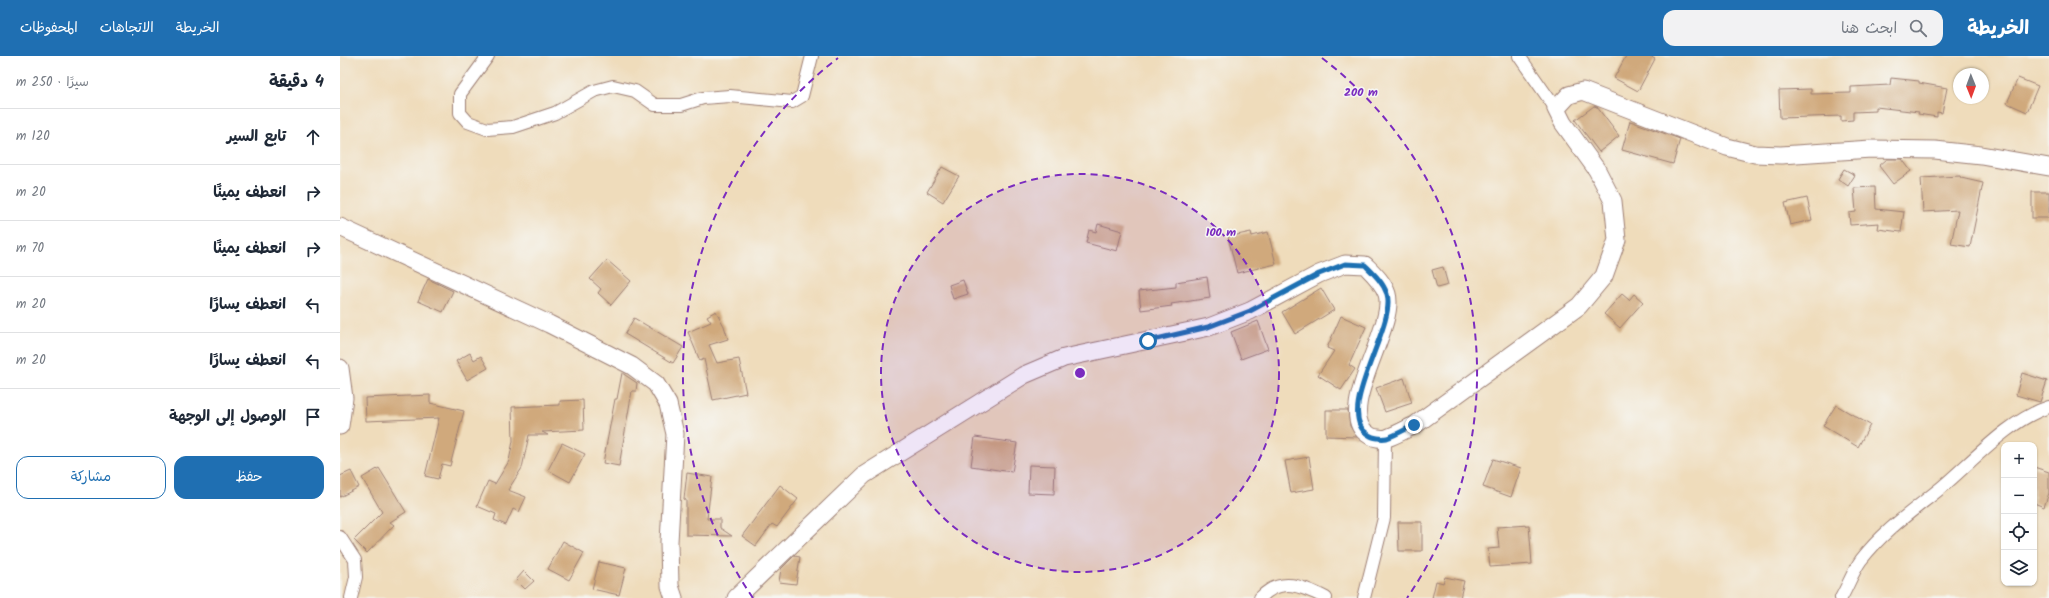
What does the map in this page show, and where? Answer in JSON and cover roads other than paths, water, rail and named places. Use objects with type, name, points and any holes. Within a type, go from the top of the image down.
[{"type":"main road","points":[[736,598],[864,475],[1024,375],[1064,358],[1208,327],[1250,311],[1319,274],[1345,264],[1365,265],[1378,278],[1388,294],[1386,314],[1358,403],[1358,422],[1363,432],[1372,437],[1385,439],[1414,425],[1578,306],[1604,276],[1617,240],[1613,202],[1597,170],[1563,123],[1556,109],[1569,95],[1583,91],[1727,147],[1755,154],[1781,155],[1871,149],[1935,150],[1982,155],[2049,168]]},
{"type":"main road","points":[[340,227],[549,324],[632,366],[656,384],[668,404],[675,434],[668,542],[670,586],[674,598]]},
{"type":"main road","points":[[340,368],[344,398],[340,426]]},
{"type":"street","points":[[488,56],[460,94],[460,113],[468,122],[487,129],[513,127],[555,113],[594,91],[613,86],[634,91],[655,105],[681,105],[703,98],[730,96],[792,102],[802,96],[812,56]]},
{"type":"street","points":[[1519,56],[1556,109]]},
{"type":"street","points":[[1841,598],[1860,561],[1889,528],[1942,487],[2006,432],[2036,411],[2049,407]]},
{"type":"street","points":[[1364,598],[1384,518],[1385,439]]},
{"type":"street","points":[[340,537],[355,560],[356,577],[351,598]]},
{"type":"street","points":[[1260,598],[1266,592],[1284,584],[1316,593],[1326,598]]}]
